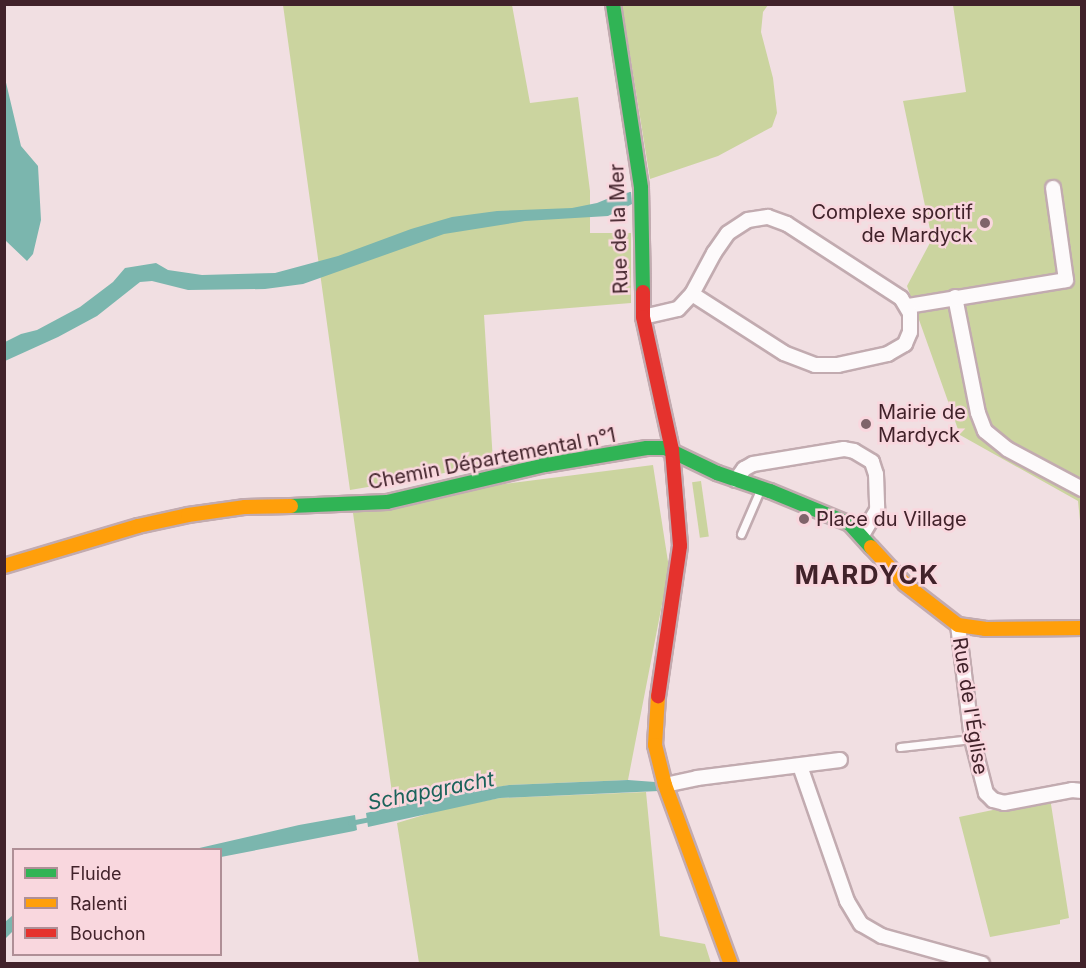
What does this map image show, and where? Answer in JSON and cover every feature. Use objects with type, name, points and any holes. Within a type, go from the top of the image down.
[{"type":"street","name":"Rue de la Mer","points":[[613,4],[640,188],[643,317],[672,450],[680,560],[655,726],[658,762],[731,963]]},
{"type":"street","points":[[908,306],[1066,280],[1053,188]]},
{"type":"street","points":[[643,317],[672,312],[692,294],[714,253],[728,233],[748,220],[768,217],[787,224],[896,294],[908,306],[910,332],[901,348],[880,356],[822,366],[791,358],[692,294]]},
{"type":"street","points":[[955,297],[978,412],[985,430],[1007,449],[1082,489]]},
{"type":"street","name":"Chemin Départemental n°1","points":[[4,566],[138,526],[201,512],[245,507],[387,502],[545,465],[647,448],[672,450],[735,480],[844,521],[862,535],[905,584],[943,616],[958,625],[985,629],[1082,628]]},
{"type":"street","points":[[735,480],[744,469],[753,464],[838,450],[854,451],[872,462],[876,474],[877,510],[862,535]]},
{"type":"street","name":"Rue de l'Église","points":[[958,625],[972,739],[983,786],[993,800],[1011,803],[1077,790]]},
{"type":"street","points":[[665,785],[697,778],[840,760]]},
{"type":"street","points":[[800,766],[847,901],[861,924],[882,936],[982,963]]},
{"type":"lane","points":[[741,534],[761,488]]},
{"type":"lane","points":[[900,747],[972,739]]},
{"type":"green space","points":[[283,5],[512,5],[530,103],[578,97],[590,191],[590,233],[631,233],[631,303],[484,315],[493,462],[422,478],[350,490]]},
{"type":"green space","points":[[622,5],[768,5],[763,12],[761,32],[773,78],[777,113],[772,127],[718,156],[650,179]]},
{"type":"green space","points":[[953,5],[1081,5],[1081,530],[1078,501],[960,435],[907,286],[932,239],[903,101],[966,92]]},
{"type":"green space","points":[[653,465],[669,568],[628,780],[509,785],[394,807],[353,513],[496,485]]},
{"type":"green space","points":[[701,481],[709,536],[700,538],[692,482]]},
{"type":"green space","points":[[646,792],[660,936],[705,944],[711,963],[419,963],[397,823],[447,808],[500,798]]},
{"type":"green space","points":[[1050,798],[1069,918],[1060,920],[1060,924],[990,937],[959,817]]},
{"type":"water","points":[[4,74],[21,146],[38,166],[41,220],[33,254],[27,261],[5,240]]},
{"type":"water","points":[[624,192],[631,192],[632,204],[608,216],[525,221],[444,234],[303,284],[265,289],[188,290],[152,281],[140,282],[97,316],[5,361],[5,342],[21,334],[37,330],[80,307],[113,282],[125,268],[156,263],[168,270],[202,275],[275,273],[338,256],[411,229],[452,217],[497,211],[572,208],[597,203]]},
{"type":"water","points":[[628,780],[655,782],[659,791],[500,798],[368,827],[366,813],[439,796],[509,785]]},
{"type":"water","points":[[355,815],[357,830],[222,857],[222,848],[199,848],[299,825]]},
{"type":"water","points":[[12,916],[12,932],[5,939],[5,922]]},
{"type":"waterway","name":"Schapgracht","points":[[350,823],[371,819]]},
{"type":"traffic: fast","points":[[613,4],[641,188],[643,292]]},
{"type":"traffic: fast","points":[[291,506],[387,502],[545,465],[647,448],[665,448],[717,473],[770,491],[850,524],[871,547]]},
{"type":"traffic: slow","points":[[4,566],[138,526],[188,515],[245,507],[291,506]]},
{"type":"traffic: slow","points":[[871,547],[905,584],[958,625],[985,629],[1082,628]]},
{"type":"traffic: slow","points":[[658,696],[655,745],[665,785],[731,964]]},
{"type":"traffic: jam","points":[[643,292],[643,317],[672,450],[680,546],[658,696]]},
{"type":"place","name":"Complexe sportif de Mardyck","points":[[985,223]]},
{"type":"place","name":"Mairie de Mardyck","points":[[866,424]]},
{"type":"place","name":"Place du Village","points":[[804,519]]},
{"type":"district","name":"MARDYCK","points":[[867,575]]}]
